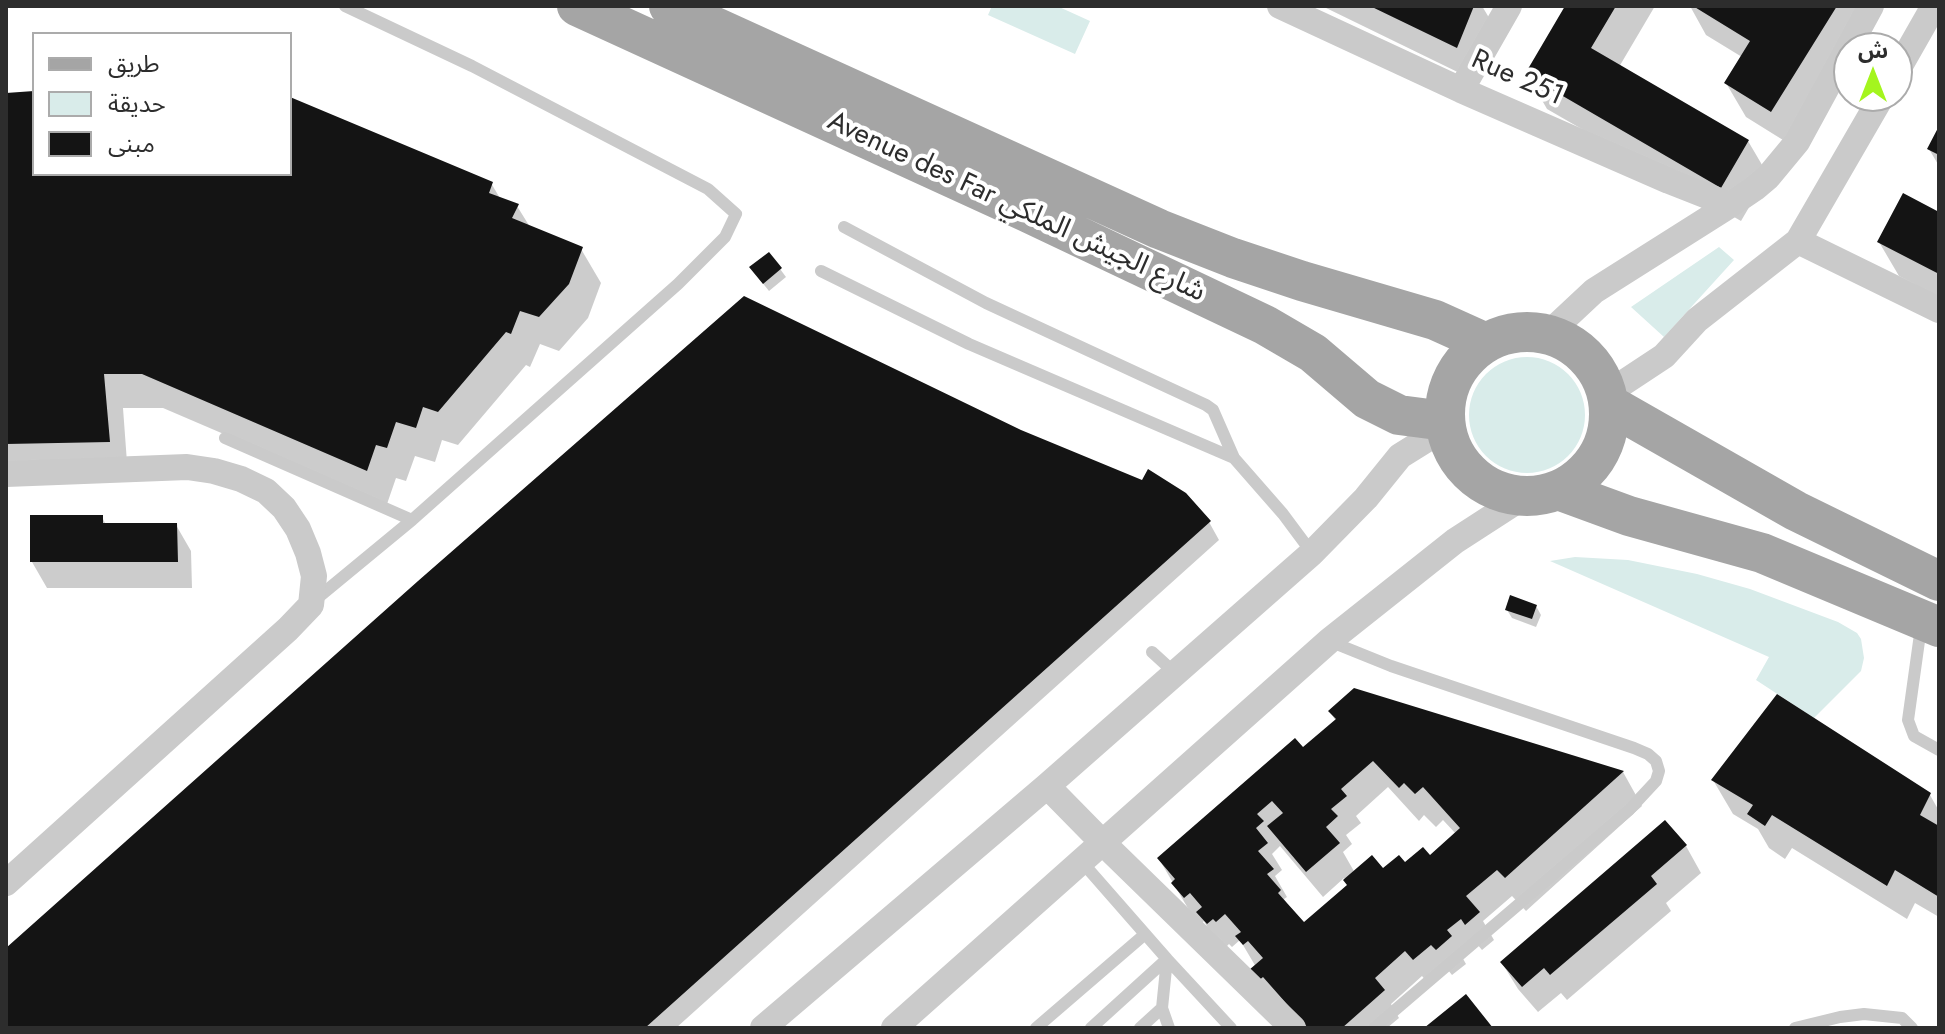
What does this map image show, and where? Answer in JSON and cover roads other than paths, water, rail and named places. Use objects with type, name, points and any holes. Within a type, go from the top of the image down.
[{"type":"main road","name":"Avenue des Far شارع الجيش الملكي","points":[[577,6],[1265,325],[1313,353],[1367,399],[1399,415],[1445,424]]},
{"type":"main road","name":"Avenue des Far شارع الجيش الملكي","points":[[669,6],[1159,229],[1302,281],[1435,320],[1486,343]]},
{"type":"main road","points":[[1540,493],[1582,476],[1599,456],[1608,431],[1609,399],[1595,367],[1575,346],[1548,334],[1526,331],[1486,343],[1468,357],[1454,376],[1448,391],[1445,424],[1452,449],[1481,482],[1501,492],[1540,493],[1762,553],[1931,623]]},
{"type":"main road","points":[[1609,399],[1796,511],[1939,581]]},
{"type":"street","name":"Rue 251","points":[[1280,6],[1461,90],[1730,205]]},
{"type":"street","points":[[1461,90],[1509,6]]},
{"type":"street","points":[[1548,334],[1594,291],[1730,205],[1768,177],[1797,142],[1871,6]]},
{"type":"street","points":[[1913,43],[1934,6]]},
{"type":"street","points":[[1609,399],[1664,356],[1697,320],[1798,241],[1873,112]]},
{"type":"street","points":[[1798,241],[1939,310]]},
{"type":"street","points":[[764,1028],[1176,675],[1312,553],[1366,498],[1400,456],[1445,424]]},
{"type":"street","points":[[6,474],[187,467],[241,479],[266,491],[284,508],[298,529],[314,576],[311,605],[288,629],[6,883]]},
{"type":"street","points":[[894,1028],[1329,641],[1455,541],[1540,493]]},
{"type":"street","points":[[1047,786],[1293,1028]]},
{"type":"lane","points":[[311,605],[412,520],[678,284],[725,237],[736,214],[708,189],[472,66],[345,6]]},
{"type":"lane","points":[[844,227],[986,303],[1206,405],[1213,410],[1234,458],[1312,553]]},
{"type":"lane","points":[[821,271],[969,344],[1234,458]]},
{"type":"lane","points":[[225,438],[412,520]]},
{"type":"lane","points":[[1931,623],[1908,720],[1914,736],[1939,750]]},
{"type":"lane","points":[[1329,641],[1391,666],[1648,754],[1656,761],[1659,771],[1656,781],[1629,810],[1374,1028]]},
{"type":"lane","points":[[1152,652],[1176,675]]},
{"type":"lane","points":[[1082,862],[1144,935],[1231,1028]]},
{"type":"lane","points":[[1036,1028],[1144,935]]},
{"type":"lane","points":[[1167,959],[1162,1008],[1169,1028]]},
{"type":"lane","points":[[1091,1028],[1167,959]]},
{"type":"lane","points":[[1140,1028],[1162,1008]]},
{"type":"lane","points":[[1795,1028],[1864,1014],[1902,1018],[1912,1028]]}]
